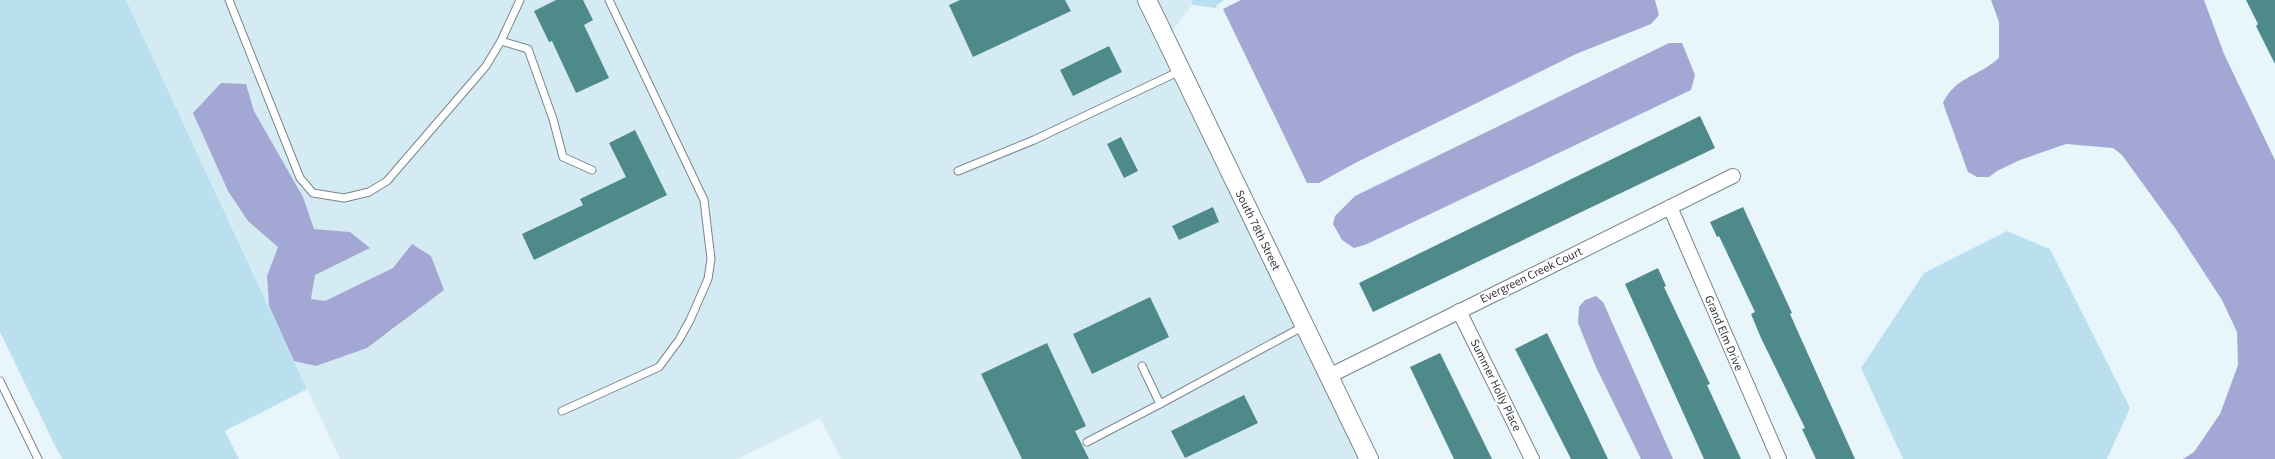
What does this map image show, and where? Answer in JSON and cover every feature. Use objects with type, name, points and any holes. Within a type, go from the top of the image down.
[{"type":"street","name":"South 78th Street","points":[[1147,0],[1369,459]]},
{"type":"street","name":"Evergreen Creek Court","points":[[1329,376],[1733,176]]},
{"type":"street","name":"Grand Elm Drive","points":[[1670,207],[1779,459]]},
{"type":"street","name":"Summer Holly Place","points":[[1459,311],[1532,459]]},
{"type":"lane","points":[[230,0],[290,158],[300,178],[313,193],[344,198],[369,192],[387,182],[486,66],[501,41],[520,0]]},
{"type":"lane","points":[[562,411],[659,367],[679,340],[690,320],[708,279],[711,259],[704,200],[608,0]]},
{"type":"lane","points":[[501,41],[528,49],[553,119],[563,157],[592,170]]},
{"type":"lane","points":[[958,172],[1034,140],[1181,71]]},
{"type":"lane","points":[[1086,442],[1305,326]]},
{"type":"lane","points":[[1142,366],[1160,404]]},
{"type":"lane","points":[[0,381],[38,459]]},
{"type":"shaded area","points":[[0,0],[126,0],[307,389],[225,431],[239,459],[63,459],[58,452],[0,332]]},
{"type":"shaded area","points":[[126,0],[1138,0],[1360,459],[841,459],[820,418],[737,459],[340,459],[294,361],[316,366],[391,332],[413,312],[412,245],[393,268],[325,301],[311,299],[314,275],[369,248],[350,232],[314,229],[303,197],[254,111],[246,84],[194,113],[248,221],[278,247],[267,276],[269,306]]},
{"type":"shaded area","points":[[1156,0],[1192,0],[1192,5],[1171,33]]},
{"type":"shaded area","points":[[1192,0],[1224,0],[1216,8],[1192,5]]},
{"type":"shaded area","points":[[1241,0],[1655,0],[1659,15],[1651,24],[1576,54],[1357,162],[1319,183],[1307,183],[1223,9]]},
{"type":"shaded area","points":[[1991,0],[2204,0],[2224,54],[2275,160],[2275,459],[2183,459],[2194,452],[2220,414],[2238,365],[2237,332],[2222,300],[2175,228],[2122,155],[2113,148],[2066,144],[2020,160],[1989,177],[1977,177],[1968,172],[1943,103],[1948,94],[1960,82],[1999,58],[1999,22]]},
{"type":"shaded area","points":[[1669,43],[1682,43],[1695,75],[1691,90],[1367,244],[1354,248],[1342,240],[1333,224],[1335,216],[1355,196]]},
{"type":"shaded area","points":[[221,83],[246,84],[254,111],[303,197],[314,229],[350,232],[370,248],[315,275],[311,299],[325,301],[393,268],[412,244],[431,256],[444,290],[367,348],[316,366],[294,361],[269,306],[267,276],[278,247],[248,221],[228,191],[193,113]]},
{"type":"shaded area","points":[[2007,231],[2050,249],[2130,408],[2107,459],[1903,459],[1861,368],[1924,273]]},
{"type":"shaded area","points":[[1596,296],[1603,302],[1673,459],[1641,459],[1595,365],[1578,323],[1579,307],[1585,300]]},
{"type":"building","points":[[556,0],[583,0],[593,20],[584,25],[609,78],[576,93],[552,41],[549,42],[534,11]]},
{"type":"building","points":[[960,0],[1065,0],[1071,11],[973,57],[949,5]]},
{"type":"building","points":[[2246,0],[2275,0],[2275,64],[2256,26],[2258,24]]},
{"type":"building","points":[[1109,46],[1122,72],[1073,96],[1060,70]]},
{"type":"building","points":[[1700,116],[1715,148],[1373,312],[1359,283]]},
{"type":"building","points":[[635,130],[667,195],[534,260],[522,234],[583,205],[580,199],[626,177],[609,143]]},
{"type":"building","points":[[1121,137],[1138,171],[1124,178],[1107,144]]},
{"type":"building","points":[[1213,207],[1219,222],[1179,240],[1172,226]]},
{"type":"building","points":[[1743,207],[1792,313],[1790,314],[1855,459],[1816,459],[1802,429],[1805,428],[1761,338],[1751,314],[1755,312],[1719,236],[1717,237],[1710,222]]},
{"type":"building","points":[[1658,268],[1666,286],[1664,287],[1710,384],[1707,385],[1741,459],[1704,459],[1625,284]]},
{"type":"building","points":[[1150,297],[1169,337],[1092,374],[1073,334]]},
{"type":"building","points":[[1547,333],[1608,459],[1571,459],[1515,349]]},
{"type":"building","points":[[1047,343],[1086,426],[1075,431],[1089,459],[1022,459],[981,374]]},
{"type":"building","points":[[1440,353],[1492,459],[1454,459],[1410,367]]},
{"type":"building","points":[[1244,395],[1258,423],[1185,458],[1171,431]]}]
